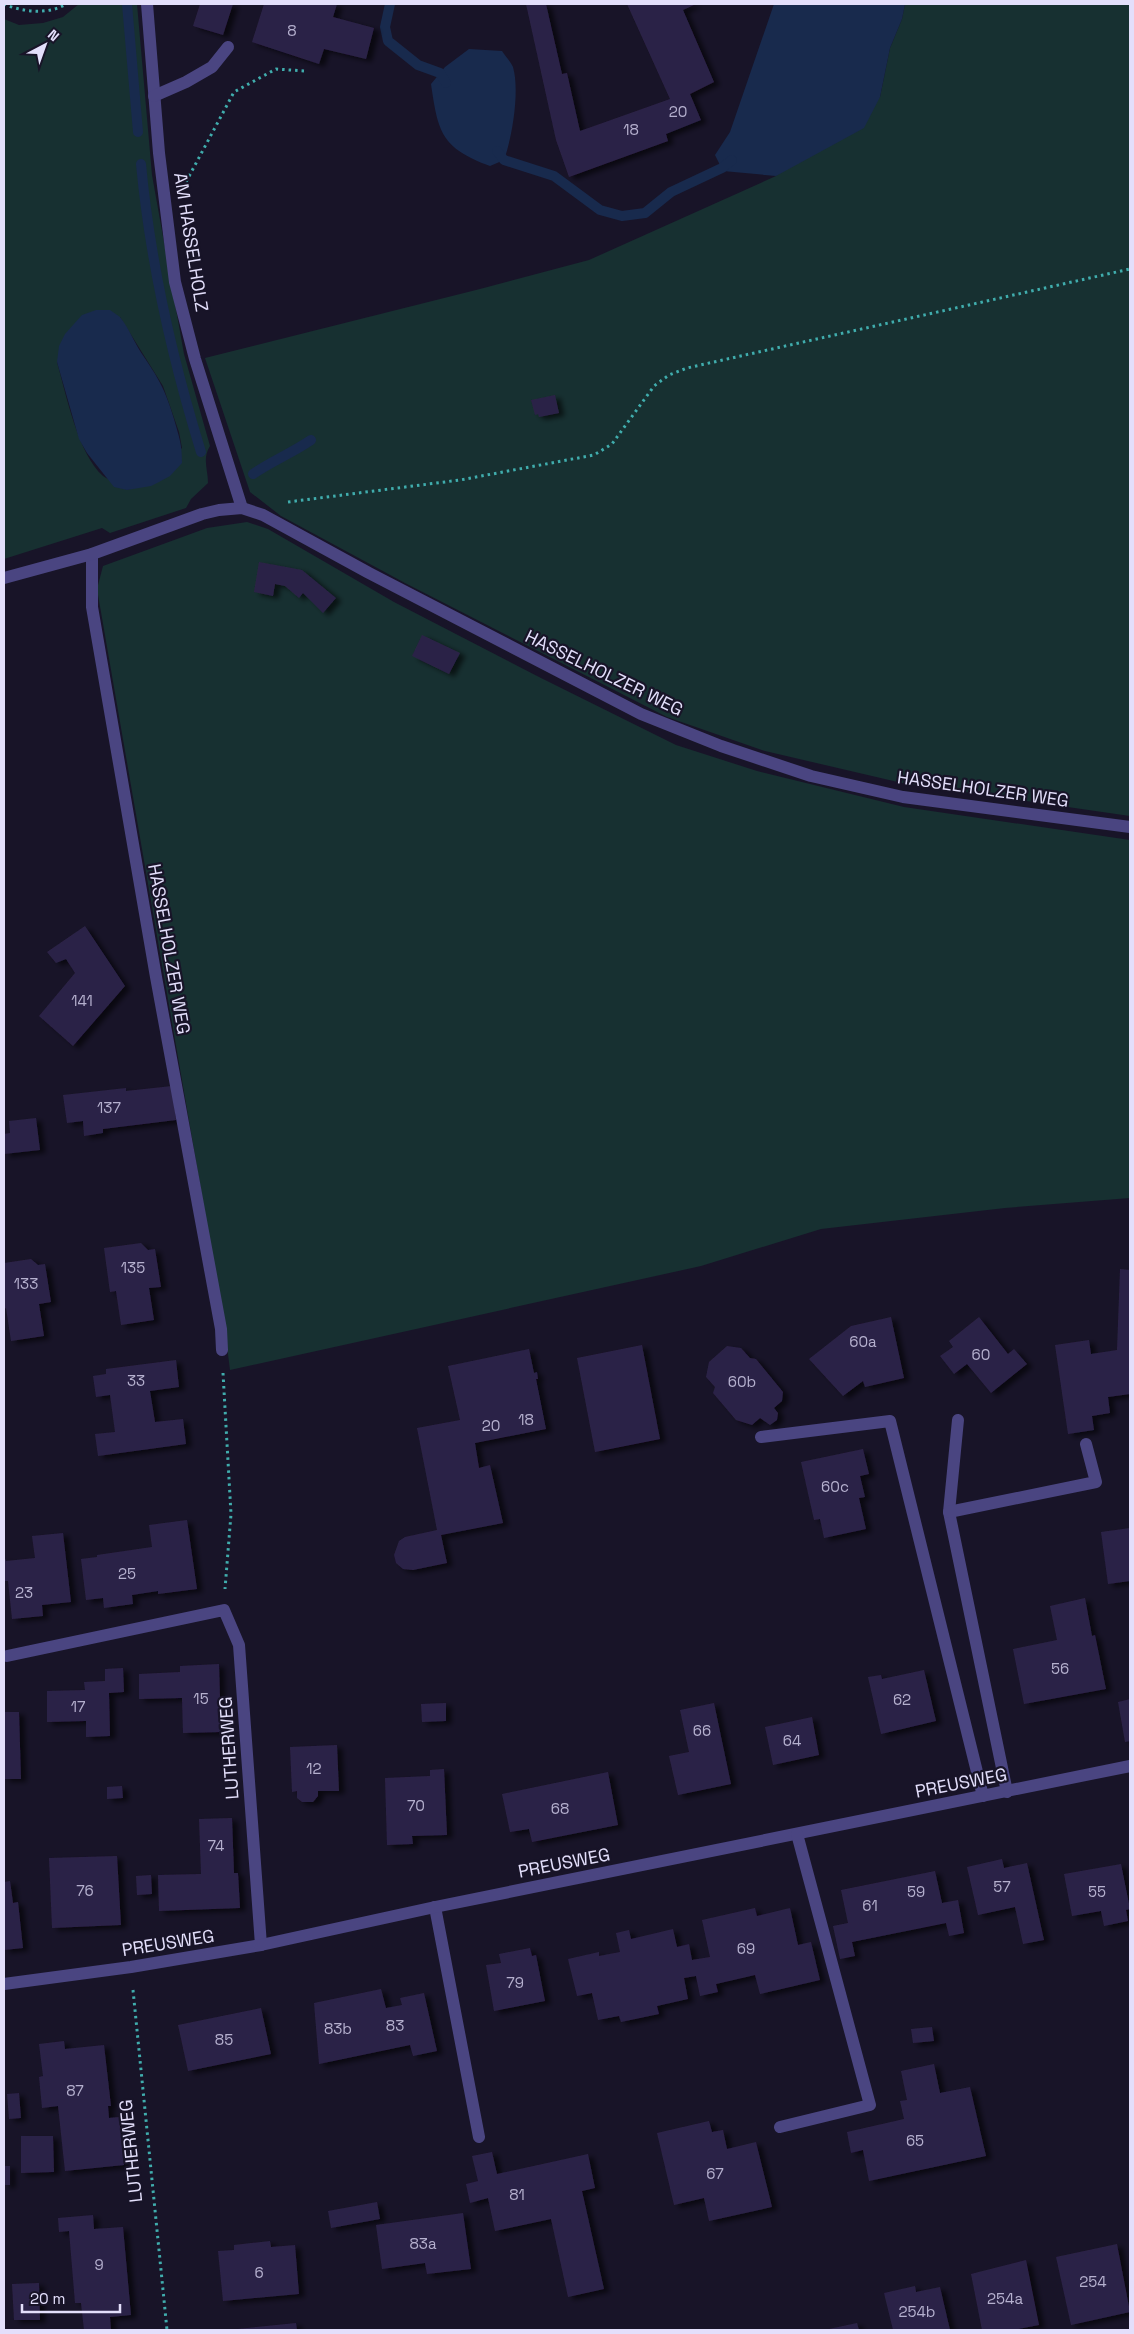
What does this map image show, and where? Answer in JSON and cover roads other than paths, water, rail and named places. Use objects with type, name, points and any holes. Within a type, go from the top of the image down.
[{"type":"street","name":"AM HASSELHOLZ","points":[[147,4],[154,96],[175,282],[195,359],[242,508]]},
{"type":"street","points":[[154,96],[186,82],[212,66],[228,47]]},
{"type":"street","name":"HASSELHOLZER WEG","points":[[4,578],[92,554],[202,514],[242,508],[263,515],[377,577],[641,714],[721,746],[811,776],[903,797],[1130,827]]},
{"type":"street","name":"HASSELHOLZER WEG","points":[[92,554],[92,607],[156,977],[221,1329],[222,1350]]},
{"type":"street","points":[[958,1420],[950,1512],[1007,1792]]},
{"type":"street","points":[[760,1437],[890,1421],[983,1796]]},
{"type":"street","points":[[950,1512],[1096,1482],[1086,1444]]},
{"type":"street","name":"LUTHERWEG","points":[[7,1656],[224,1610],[239,1645],[253,1858],[261,1946]]},
{"type":"street","name":"PREUSWEG","points":[[4,1984],[131,1967],[261,1946],[435,1907],[1130,1766]]},
{"type":"street","points":[[780,2127],[870,2105],[797,1834]]},
{"type":"street","points":[[435,1907],[479,2137]]},
{"type":"water","points":[[774,4],[905,4],[902,19],[890,48],[880,97],[864,128],[776,176],[723,171],[715,155],[730,132]]},
{"type":"water","points":[[469,49],[502,51],[513,67],[515,77],[514,114],[507,151],[504,160],[490,166],[461,152],[452,145],[445,136],[436,115],[431,84],[445,67]]},
{"type":"water","points":[[96,310],[110,310],[120,317],[161,385],[174,419],[181,445],[182,463],[170,476],[151,486],[127,490],[114,487],[87,453],[79,439],[57,362],[59,346],[65,334],[82,315]]},
{"type":"waterway","points":[[127,4],[138,132]]},
{"type":"waterway","points":[[390,4],[385,27],[388,41],[418,65],[440,73],[446,83]]},
{"type":"waterway","points":[[497,151],[504,160],[554,176],[600,210],[622,216],[645,213],[671,192],[722,168],[732,160]]},
{"type":"waterway","points":[[141,164],[150,237],[163,309],[190,417],[201,452]]},
{"type":"waterway","points":[[253,474],[311,440]]}]
